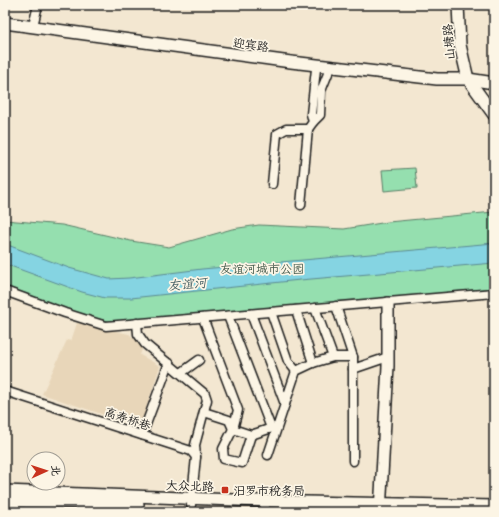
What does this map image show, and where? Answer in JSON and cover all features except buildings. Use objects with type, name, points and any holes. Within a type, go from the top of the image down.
[{"type":"main road","name":"山塘路","points":[[458,5],[460,45],[473,84],[494,110]]},
{"type":"main road","name":"山塘路","points":[[462,5],[465,62],[473,84],[494,115]]},
{"type":"main road","name":"迎宾路","points":[[5,23],[306,64],[437,79],[473,84],[494,90]]},
{"type":"main road","name":"迎宾路","points":[[5,30],[316,70],[473,84],[494,83]]},
{"type":"main road","points":[[380,508],[388,356],[388,303]]},
{"type":"main road","name":"大众北路","points":[[5,491],[191,502],[265,509],[494,506]]},
{"type":"main road","name":"大众北路","points":[[5,501],[191,502],[470,512]]},
{"type":"street","points":[[33,26],[38,5]]},
{"type":"street","points":[[302,205],[316,70]]},
{"type":"street","points":[[272,184],[277,134],[286,129],[311,125],[320,115],[321,91],[329,71]]},
{"type":"street","points":[[5,291],[106,326],[494,293]]},
{"type":"street","points":[[336,306],[353,357],[353,461]]},
{"type":"street","points":[[315,308],[333,356]]},
{"type":"street","points":[[296,310],[313,363]]},
{"type":"street","points":[[271,312],[288,361],[296,371]]},
{"type":"street","points":[[251,314],[285,404]]},
{"type":"street","points":[[228,316],[274,427]]},
{"type":"street","points":[[203,318],[238,410],[233,429],[223,449],[224,459],[242,463],[251,435]]},
{"type":"street","points":[[137,323],[138,334],[145,344],[170,363],[205,394],[207,400],[195,445],[196,457],[191,502]]},
{"type":"street","points":[[268,455],[274,427],[285,404],[296,371],[333,356],[353,357]]},
{"type":"street","points":[[353,369],[388,356]]},
{"type":"street","points":[[181,373],[199,360]]},
{"type":"street","points":[[142,435],[170,363]]},
{"type":"street","name":"高寿桥巷","points":[[5,391],[191,451],[196,457]]},
{"type":"street","points":[[204,412],[229,420],[233,429],[251,435],[274,427]]},
{"type":"shaded area","points":[[77,323],[129,334],[143,346],[140,355],[160,366],[140,427],[42,394],[67,340],[71,341]]},
{"type":"green space","points":[[415,168],[417,188],[384,191],[382,170]]},
{"type":"green space","name":"友谊河城市公园","points":[[494,212],[494,288],[188,317],[114,322],[78,315],[5,288],[5,220],[62,225],[131,241],[169,247],[232,229],[259,225],[344,229],[388,222]]},
{"type":"water","name":"友谊河","points":[[494,243],[494,263],[300,280],[131,298],[105,298],[82,292],[5,264],[5,244],[69,268],[109,279],[202,269]]},
{"type":"place","name":"汨罗市税务局","points":[[225,490]]}]
